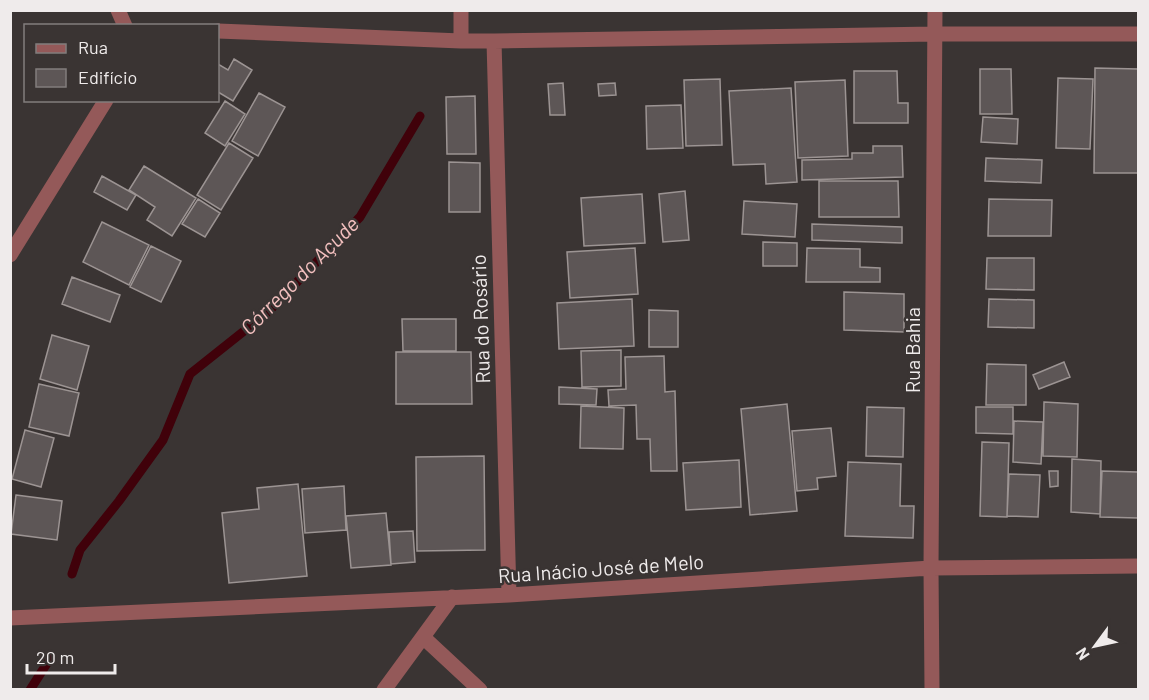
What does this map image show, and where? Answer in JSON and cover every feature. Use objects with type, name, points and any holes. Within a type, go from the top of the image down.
[{"type":"street","points":[[118,10],[124,24]]},
{"type":"street","points":[[461,10],[461,41]]},
{"type":"street","name":"Rua Bahia","points":[[932,690],[935,10]]},
{"type":"street","points":[[219,31],[461,41],[935,34],[1138,34]]},
{"type":"street","name":"Rua do Rosário","points":[[494,41],[509,595]]},
{"type":"street","points":[[10,255],[105,102]]},
{"type":"street","name":"Rua Inácio José de Melo","points":[[10,618],[509,595],[931,568],[1138,566]]},
{"type":"street","points":[[384,690],[452,597]]},
{"type":"street","points":[[423,637],[480,690]]},
{"type":"building","points":[[234,59],[252,70],[233,101],[219,93],[219,65],[228,70]]},
{"type":"building","points":[[1095,68],[1138,69],[1138,173],[1094,173]]},
{"type":"building","points":[[980,69],[1011,69],[1012,114],[980,114]]},
{"type":"building","points":[[854,71],[897,71],[898,103],[908,103],[908,123],[854,123]]},
{"type":"building","points":[[1058,78],[1093,79],[1090,149],[1056,148]]},
{"type":"building","points":[[720,79],[722,145],[686,146],[684,80]]},
{"type":"building","points":[[845,80],[848,156],[798,158],[795,82]]},
{"type":"building","points":[[563,83],[565,115],[550,115],[548,84]]},
{"type":"building","points":[[615,83],[616,95],[599,96],[598,84]]},
{"type":"building","points":[[791,88],[797,182],[766,184],[765,164],[733,165],[729,91]]},
{"type":"building","points":[[259,93],[285,107],[258,156],[232,141]]},
{"type":"building","points":[[475,96],[476,154],[447,154],[446,97]]},
{"type":"building","points":[[225,101],[245,114],[225,146],[205,133]]},
{"type":"building","points":[[681,105],[683,148],[647,149],[646,106]]},
{"type":"building","points":[[983,117],[1018,119],[1017,144],[981,142]]},
{"type":"building","points":[[229,143],[253,158],[221,210],[197,195]]},
{"type":"building","points":[[873,146],[902,146],[903,177],[802,180],[802,160],[852,159],[852,153],[873,153]]},
{"type":"building","points":[[986,158],[1042,160],[1041,183],[985,181]]},
{"type":"building","points":[[449,162],[480,163],[480,212],[449,212]]},
{"type":"building","points":[[144,166],[196,198],[172,236],[147,220],[155,207],[129,190]]},
{"type":"building","points":[[102,176],[136,195],[127,210],[94,192]]},
{"type":"building","points":[[819,181],[898,181],[899,217],[819,217]]},
{"type":"building","points":[[685,191],[689,240],[663,242],[659,194]]},
{"type":"building","points":[[642,194],[645,243],[584,246],[581,198]]},
{"type":"building","points":[[198,199],[220,213],[205,237],[182,224]]},
{"type":"building","points":[[989,199],[1052,200],[1051,236],[988,236]]},
{"type":"building","points":[[744,201],[797,204],[795,237],[742,234]]},
{"type":"building","points":[[102,222],[149,245],[129,285],[83,262]]},
{"type":"building","points":[[812,224],[902,227],[902,243],[812,240]]},
{"type":"building","points":[[763,242],[797,243],[797,266],[763,266]]},
{"type":"building","points":[[151,246],[181,261],[161,302],[130,287]]},
{"type":"building","points":[[635,248],[638,294],[570,298],[567,252]]},
{"type":"building","points":[[807,248],[860,249],[860,267],[880,268],[880,282],[806,282]]},
{"type":"building","points":[[987,258],[1034,258],[1034,290],[986,289]]},
{"type":"building","points":[[72,277],[120,295],[110,322],[62,304]]},
{"type":"building","points":[[844,292],[904,294],[904,332],[844,330]]},
{"type":"building","points":[[632,299],[634,346],[559,349],[557,303]]},
{"type":"building","points":[[989,299],[1034,300],[1034,328],[988,327]]},
{"type":"building","points":[[649,310],[678,311],[678,347],[649,347]]},
{"type":"building","points":[[402,319],[456,319],[456,351],[403,351]]},
{"type":"building","points":[[52,335],[89,346],[77,390],[40,379]]},
{"type":"building","points":[[621,350],[621,386],[582,387],[581,351]]},
{"type":"building","points":[[396,352],[471,352],[472,404],[396,404]]},
{"type":"building","points":[[664,356],[665,392],[675,391],[677,471],[651,471],[650,439],[637,439],[636,405],[609,406],[608,390],[626,389],[625,357]]},
{"type":"building","points":[[1064,362],[1070,377],[1039,389],[1033,375]]},
{"type":"building","points":[[987,364],[1026,365],[1026,405],[986,405]]},
{"type":"building","points":[[39,384],[79,393],[69,436],[29,427]]},
{"type":"building","points":[[559,387],[597,389],[596,405],[559,404]]},
{"type":"building","points":[[1044,402],[1078,404],[1077,457],[1043,456]]},
{"type":"building","points":[[787,404],[797,511],[750,515],[741,409]]},
{"type":"building","points":[[581,406],[624,408],[623,449],[580,448]]},
{"type":"building","points":[[867,407],[904,408],[903,457],[866,456]]},
{"type":"building","points":[[976,407],[1013,407],[1013,434],[976,433]]},
{"type":"building","points":[[1014,421],[1043,422],[1041,464],[1013,462]]},
{"type":"building","points":[[831,428],[836,476],[817,478],[818,489],[797,491],[792,431]]},
{"type":"building","points":[[25,430],[54,438],[41,487],[12,479]]},
{"type":"building","points":[[982,442],[1009,443],[1007,517],[980,516]]},
{"type":"building","points":[[484,456],[485,550],[417,551],[416,457]]},
{"type":"building","points":[[1072,459],[1101,461],[1100,514],[1071,512]]},
{"type":"building","points":[[739,460],[741,507],[686,510],[683,463]]},
{"type":"building","points":[[848,462],[901,464],[900,506],[914,506],[913,538],[845,536]]},
{"type":"building","points":[[1049,471],[1058,471],[1058,486],[1050,487]]},
{"type":"building","points":[[1102,471],[1138,472],[1138,518],[1100,517]]},
{"type":"building","points":[[1009,474],[1040,475],[1038,517],[1007,516]]},
{"type":"building","points":[[298,484],[307,576],[229,583],[222,513],[259,509],[257,488]]},
{"type":"building","points":[[344,486],[346,530],[305,533],[302,489]]},
{"type":"building","points":[[16,495],[62,501],[57,540],[11,534]]},
{"type":"building","points":[[386,513],[391,565],[351,568],[346,516]]},
{"type":"building","points":[[413,531],[415,562],[391,564],[389,532]]},
{"type":"waterway","name":"Córrego do Açude","points":[[72,574],[80,550],[163,440],[190,374],[268,312],[360,217],[420,116]]},
{"type":"waterway","name":"Córrego do Açude","points":[[30,690],[51,657]]}]
